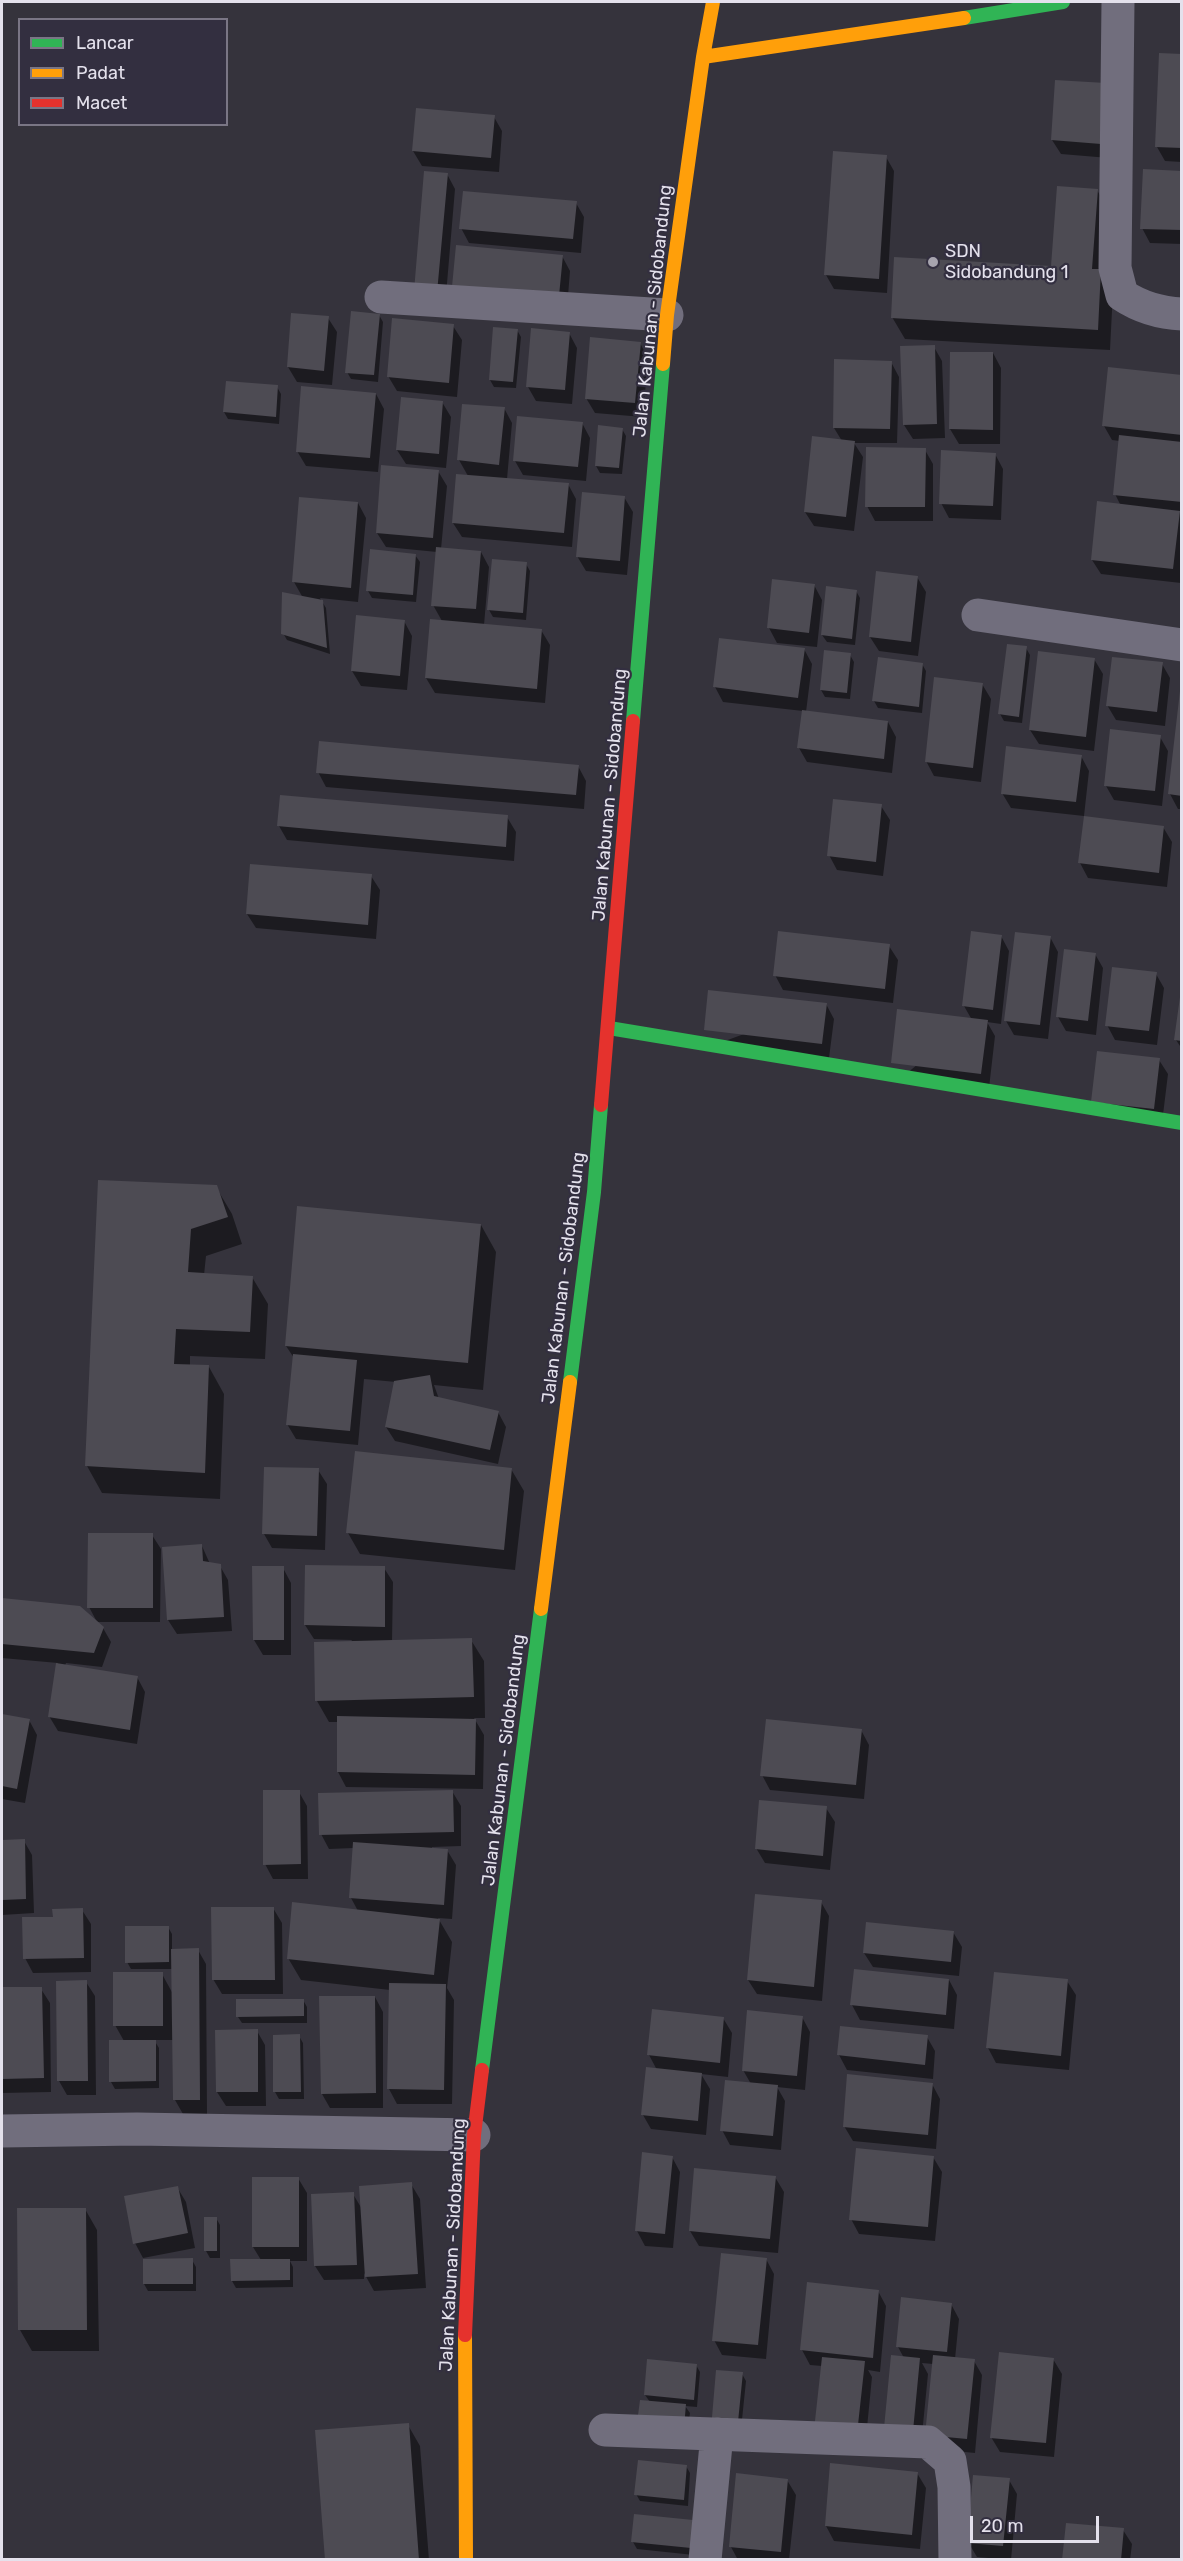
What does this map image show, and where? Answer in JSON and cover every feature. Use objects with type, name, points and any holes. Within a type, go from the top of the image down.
[{"type":"street","name":"Jalan Kabunan - Sidobandung","points":[[466,2559],[464,2357],[474,2135],[594,1192],[667,315],[703,57],[713,2]]},
{"type":"street","points":[[703,57],[1063,2]]},
{"type":"street","points":[[1118,2],[1115,268],[1122,295],[1139,306],[1182,314]]},
{"type":"street","points":[[381,297],[667,315]]},
{"type":"street","points":[[978,615],[1182,645]]},
{"type":"street","points":[[609,1028],[1182,1123]]},
{"type":"street","points":[[2,2131],[137,2129],[474,2135]]},
{"type":"street","points":[[605,2430],[928,2442],[950,2461],[954,2487],[955,2559]]},
{"type":"street","points":[[705,2559],[717,2434]]},
{"type":"building","points":[[1159,53],[1182,54],[1182,148],[1155,147]]},
{"type":"building","points":[[1055,80],[1106,83],[1101,144],[1051,140]]},
{"type":"building","points":[[416,108],[495,115],[491,158],[412,151]]},
{"type":"building","points":[[833,151],[887,155],[879,279],[824,275]]},
{"type":"building","points":[[1143,169],[1182,171],[1182,230],[1140,229]]},
{"type":"building","points":[[424,171],[448,173],[437,293],[414,291]]},
{"type":"building","name":"SDN Sidobandung 1","points":[[1057,186],[1098,189],[1092,269],[1101,269],[1098,330],[891,318],[894,257],[1051,266]]},
{"type":"building","points":[[463,191],[577,201],[573,239],[459,229]]},
{"type":"building","points":[[456,245],[563,255],[558,306],[451,297]]},
{"type":"building","points":[[351,311],[380,314],[374,375],[345,373]]},
{"type":"building","points":[[291,313],[329,316],[324,371],[287,367]]},
{"type":"building","points":[[392,318],[454,324],[449,383],[387,377]]},
{"type":"building","points":[[493,327],[518,329],[513,382],[489,380]]},
{"type":"building","points":[[531,328],[570,332],[565,390],[526,387]]},
{"type":"building","points":[[590,337],[641,342],[635,403],[585,399]]},
{"type":"building","points":[[935,345],[937,424],[903,425],[900,346]]},
{"type":"building","points":[[950,352],[993,352],[993,430],[949,429]]},
{"type":"building","points":[[834,359],[892,361],[890,429],[833,428]]},
{"type":"building","points":[[1108,367],[1182,375],[1182,435],[1102,426]]},
{"type":"building","points":[[226,381],[278,385],[276,417],[223,412]]},
{"type":"building","points":[[301,386],[376,393],[370,458],[296,452]]},
{"type":"building","points":[[401,397],[443,401],[439,454],[396,450]]},
{"type":"building","points":[[462,404],[505,407],[499,465],[457,460]]},
{"type":"building","points":[[517,416],[583,422],[578,467],[513,461]]},
{"type":"building","points":[[598,425],[623,428],[619,468],[595,466]]},
{"type":"building","points":[[1119,435],[1182,442],[1182,502],[1113,495]]},
{"type":"building","points":[[812,436],[855,441],[846,517],[804,512]]},
{"type":"building","points":[[866,447],[926,448],[925,507],[865,507]]},
{"type":"building","points":[[941,450],[996,453],[993,506],[939,504]]},
{"type":"building","points":[[381,465],[439,470],[433,538],[376,533]]},
{"type":"building","points":[[456,474],[569,483],[564,533],[452,523]]},
{"type":"building","points":[[582,492],[625,496],[620,561],[576,557]]},
{"type":"building","points":[[299,497],[358,502],[351,588],[292,582]]},
{"type":"building","points":[[1097,501],[1180,511],[1173,569],[1091,560]]},
{"type":"building","points":[[436,547],[481,551],[476,609],[431,606]]},
{"type":"building","points":[[370,549],[416,554],[413,595],[366,591]]},
{"type":"building","points":[[492,559],[527,562],[523,613],[487,610]]},
{"type":"building","points":[[876,571],[918,576],[911,642],[869,637]]},
{"type":"building","points":[[772,579],[815,584],[809,633],[767,628]]},
{"type":"building","points":[[826,586],[857,590],[852,639],[821,635]]},
{"type":"building","points":[[282,592],[323,600],[327,648],[281,634]]},
{"type":"building","points":[[356,615],[405,620],[400,676],[351,671]]},
{"type":"building","points":[[430,619],[542,629],[537,689],[425,678]]},
{"type":"building","points":[[719,638],[805,648],[798,698],[713,687]]},
{"type":"building","points":[[1007,644],[1027,646],[1019,717],[998,714]]},
{"type":"building","points":[[824,650],[851,653],[847,693],[820,690]]},
{"type":"building","points":[[1038,651],[1095,658],[1086,737],[1029,730]]},
{"type":"building","points":[[878,657],[923,663],[919,707],[872,701]]},
{"type":"building","points":[[1112,657],[1163,662],[1157,712],[1106,706]]},
{"type":"building","points":[[934,677],[983,683],[973,768],[925,762]]},
{"type":"building","points":[[1180,691],[1182,691],[1182,796],[1168,794]]},
{"type":"building","points":[[802,710],[888,721],[884,759],[797,748]]},
{"type":"building","points":[[1110,729],[1161,735],[1155,791],[1104,786]]},
{"type":"building","points":[[319,741],[579,765],[576,795],[316,773]]},
{"type":"building","points":[[1006,746],[1082,755],[1076,802],[1001,794]]},
{"type":"building","points":[[280,795],[508,815],[506,847],[277,826]]},
{"type":"building","points":[[833,799],[882,804],[876,862],[827,856]]},
{"type":"building","points":[[1084,816],[1164,826],[1159,873],[1078,863]]},
{"type":"building","points":[[250,864],[372,874],[368,925],[246,914]]},
{"type":"building","points":[[778,931],[890,944],[885,989],[773,976]]},
{"type":"building","points":[[971,931],[1002,935],[993,1010],[962,1006]]},
{"type":"building","points":[[1015,932],[1051,936],[1040,1025],[1004,1021]]},
{"type":"building","points":[[1064,949],[1096,953],[1088,1021],[1056,1017]]},
{"type":"building","points":[[1112,967],[1157,972],[1149,1031],[1105,1026]]},
{"type":"building","points":[[708,990],[827,1003],[822,1044],[704,1030]]},
{"type":"building","points":[[1180,997],[1182,997],[1182,1041],[1174,1040]]},
{"type":"building","points":[[897,1009],[988,1020],[981,1074],[891,1063]]},
{"type":"building","points":[[1097,1051],[1160,1058],[1154,1109],[1091,1102]]},
{"type":"building","points":[[98,1180],[217,1185],[228,1217],[191,1229],[188,1272],[253,1276],[250,1332],[176,1329],[174,1364],[209,1365],[205,1473],[85,1466]]},
{"type":"building","points":[[297,1206],[481,1224],[468,1363],[285,1346]]},
{"type":"building","points":[[293,1354],[357,1360],[350,1431],[286,1425]]},
{"type":"building","points":[[430,1375],[434,1396],[499,1411],[490,1450],[385,1427],[394,1381]]},
{"type":"building","points":[[355,1451],[512,1468],[504,1550],[346,1533]]},
{"type":"building","points":[[264,1467],[319,1468],[317,1536],[262,1534]]},
{"type":"building","points":[[88,1533],[153,1533],[153,1608],[87,1608]]},
{"type":"building","points":[[202,1544],[203,1561],[221,1564],[224,1617],[167,1620],[162,1547]]},
{"type":"building","points":[[305,1565],[385,1566],[385,1627],[304,1625]]},
{"type":"building","points":[[252,1566],[284,1566],[284,1640],[253,1640]]},
{"type":"building","points":[[2,1598],[80,1606],[104,1627],[94,1653],[2,1644]]},
{"type":"building","points":[[472,1638],[474,1697],[315,1701],[314,1642]]},
{"type":"building","points":[[56,1663],[138,1676],[130,1730],[48,1717]]},
{"type":"building","points":[[2,1714],[30,1719],[17,1789],[2,1786]]},
{"type":"building","points":[[337,1716],[476,1719],[475,1775],[337,1772]]},
{"type":"building","points":[[766,1719],[862,1729],[856,1785],[760,1776]]},
{"type":"building","points":[[263,1790],[300,1790],[301,1864],[263,1865]]},
{"type":"building","points":[[453,1790],[454,1832],[319,1835],[318,1793]]},
{"type":"building","points":[[759,1800],[827,1806],[823,1856],[755,1849]]},
{"type":"building","points":[[25,1839],[26,1899],[2,1900],[2,1840]]},
{"type":"building","points":[[353,1842],[448,1849],[444,1905],[349,1898]]},
{"type":"building","points":[[755,1894],[822,1900],[814,1987],[747,1980]]},
{"type":"building","points":[[292,1902],[440,1919],[434,1975],[287,1959]]},
{"type":"building","points":[[211,1907],[274,1907],[275,1980],[212,1980]]},
{"type":"building","points":[[83,1908],[84,1958],[23,1959],[22,1917],[53,1917],[52,1909]]},
{"type":"building","points":[[866,1922],[954,1931],[951,1962],[863,1953]]},
{"type":"building","points":[[125,1926],[169,1926],[169,1962],[125,1963]]},
{"type":"building","points":[[199,1948],[200,2100],[173,2100],[171,1949]]},
{"type":"building","points":[[854,1969],[949,1979],[946,2015],[850,2005]]},
{"type":"building","points":[[113,1972],[163,1972],[163,2026],[113,2026]]},
{"type":"building","points":[[994,1972],[1068,1979],[1061,2056],[986,2048]]},
{"type":"building","points":[[87,1980],[88,2081],[57,2081],[56,1981]]},
{"type":"building","points":[[389,1983],[446,1984],[444,2090],[387,2089]]},
{"type":"building","points":[[2,1987],[42,1987],[44,2078],[2,2079]]},
{"type":"building","points":[[319,1996],[375,1996],[376,2093],[321,2094]]},
{"type":"building","points":[[236,1999],[304,1999],[304,2016],[236,2017]]},
{"type":"building","points":[[652,2009],[724,2017],[720,2063],[647,2055]]},
{"type":"building","points":[[747,2010],[803,2016],[797,2076],[742,2071]]},
{"type":"building","points":[[840,2026],[928,2035],[925,2065],[837,2055]]},
{"type":"building","points":[[258,2029],[258,2092],[216,2092],[215,2030]]},
{"type":"building","points":[[300,2034],[301,2092],[273,2092],[273,2035]]},
{"type":"building","points":[[109,2040],[156,2040],[156,2081],[109,2082]]},
{"type":"building","points":[[646,2067],[702,2073],[698,2121],[641,2115]]},
{"type":"building","points":[[847,2074],[933,2083],[928,2135],[843,2127]]},
{"type":"building","points":[[725,2080],[778,2085],[773,2136],[720,2131]]},
{"type":"building","points":[[856,2148],[934,2156],[928,2227],[849,2220]]},
{"type":"building","points":[[642,2152],[673,2156],[665,2234],[635,2231]]},
{"type":"building","points":[[694,2168],[776,2176],[770,2239],[689,2231]]},
{"type":"building","points":[[252,2177],[299,2177],[299,2247],[252,2247]]},
{"type":"building","points":[[412,2182],[418,2274],[365,2277],[359,2186]]},
{"type":"building","points":[[178,2186],[188,2233],[133,2244],[124,2196]]},
{"type":"building","points":[[354,2192],[357,2265],[314,2266],[311,2194]]},
{"type":"building","points":[[17,2208],[86,2208],[87,2330],[18,2330]]},
{"type":"building","points":[[204,2217],[217,2217],[217,2251],[204,2251]]},
{"type":"building","points":[[721,2253],[767,2258],[758,2345],[712,2341]]},
{"type":"building","points":[[193,2258],[193,2284],[143,2284],[143,2259]]},
{"type":"building","points":[[230,2259],[290,2259],[290,2280],[231,2281]]},
{"type":"building","points":[[807,2282],[879,2290],[873,2358],[800,2350]]},
{"type":"building","points":[[901,2297],[952,2303],[947,2352],[896,2347]]},
{"type":"building","points":[[999,2352],[1054,2358],[1046,2443],[990,2438]]},
{"type":"building","points":[[891,2355],[920,2358],[913,2431],[884,2428]]},
{"type":"building","points":[[933,2355],[975,2359],[967,2439],[925,2435]]},
{"type":"building","points":[[822,2357],[865,2361],[857,2434],[814,2430]]},
{"type":"building","points":[[647,2359],[697,2364],[694,2400],[644,2395]]},
{"type":"building","points":[[716,2370],[743,2372],[737,2432],[711,2429]]},
{"type":"building","points":[[640,2400],[686,2404],[684,2428],[637,2423]]},
{"type":"building","points":[[409,2423],[419,2560],[325,2560],[315,2430]]},
{"type":"building","points":[[638,2460],[687,2465],[684,2500],[634,2495]]},
{"type":"building","points":[[830,2463],[918,2472],[912,2535],[825,2526]]},
{"type":"building","points":[[736,2473],[788,2479],[781,2552],[729,2547]]},
{"type":"building","points":[[973,2475],[1010,2478],[1003,2546],[967,2543]]},
{"type":"building","points":[[634,2514],[693,2520],[691,2548],[631,2542]]},
{"type":"building","points":[[1066,2523],[1124,2528],[1121,2560],[1062,2560]]},
{"type":"traffic: fast","points":[[964,18],[1063,2]]},
{"type":"traffic: fast","points":[[633,721],[663,364]]},
{"type":"traffic: fast","points":[[609,1028],[1182,1123]]},
{"type":"traffic: fast","points":[[570,1382],[594,1192],[601,1105]]},
{"type":"traffic: fast","points":[[482,2070],[541,1609]]},
{"type":"traffic: slow","points":[[663,364],[667,315],[703,57],[713,2]]},
{"type":"traffic: slow","points":[[703,57],[964,18]]},
{"type":"traffic: slow","points":[[541,1609],[570,1382]]},
{"type":"traffic: slow","points":[[465,2335],[466,2560]]},
{"type":"traffic: jam","points":[[601,1105],[633,721]]},
{"type":"traffic: jam","points":[[465,2335],[474,2135],[482,2070]]},
{"type":"place","name":"SDN Sidobandung 1","points":[[933,262]]}]
